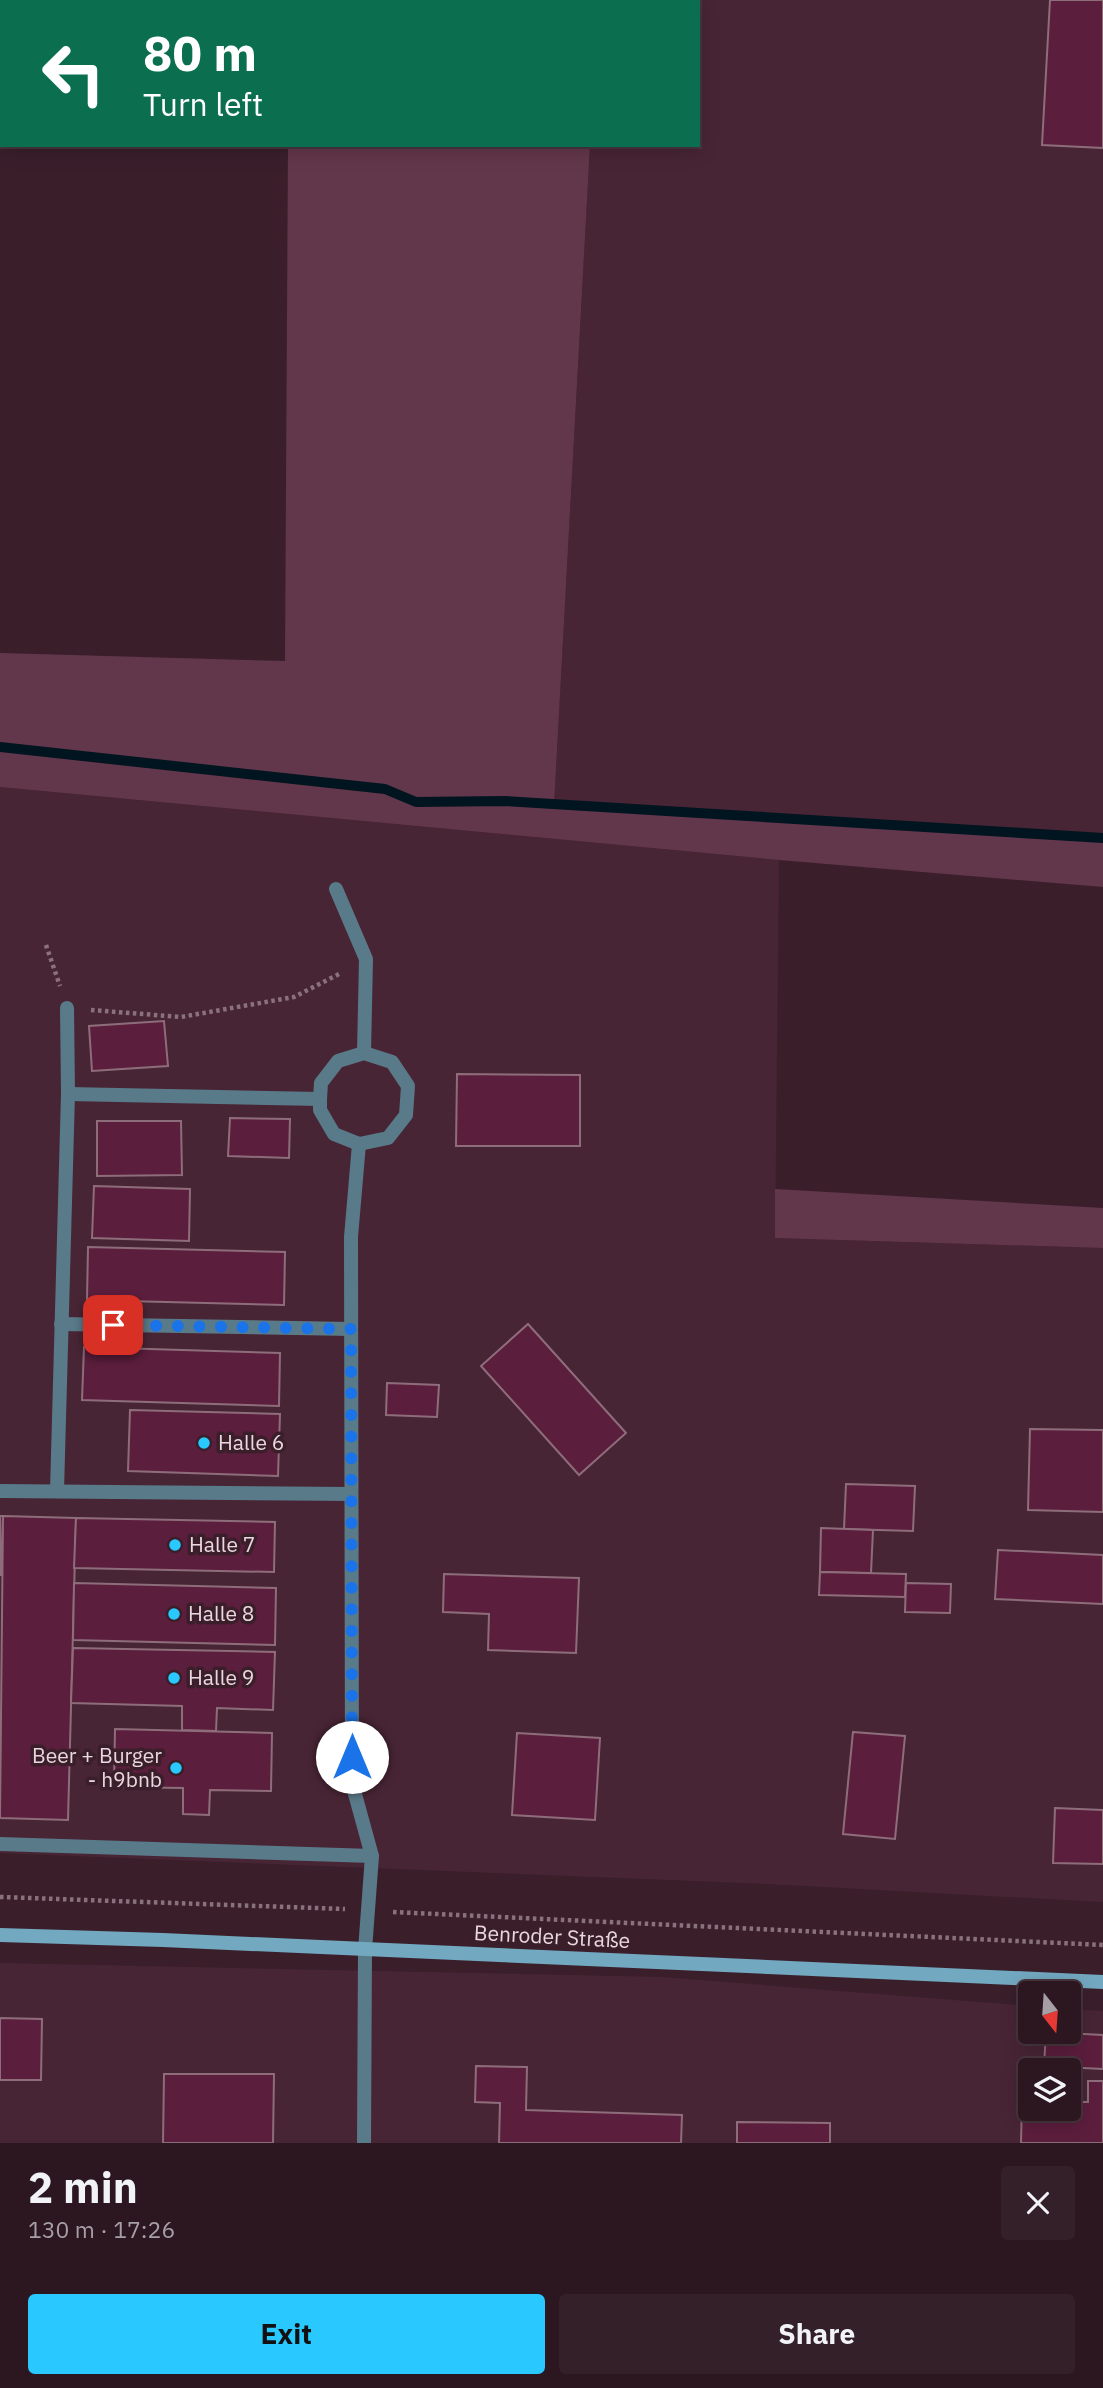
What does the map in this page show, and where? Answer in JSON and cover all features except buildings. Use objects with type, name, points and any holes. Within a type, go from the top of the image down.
[{"type":"street","points":[[336,889],[366,959],[364,1053]]},
{"type":"street","points":[[57,1491],[68,1008]]},
{"type":"street","points":[[364,1053],[392,1062],[408,1086],[407,1115],[388,1138],[359,1144],[334,1134],[320,1110],[320,1099],[321,1083],[338,1061],[364,1053]]},
{"type":"street","points":[[68,1094],[320,1099]]},
{"type":"street","points":[[359,1144],[351,1237],[352,1783],[372,1856],[365,1950],[364,2143]]},
{"type":"street","points":[[61,1324],[351,1329]]},
{"type":"street","points":[[0,1490],[351,1494]]},
{"type":"street","points":[[0,1844],[372,1856]]},
{"type":"street","name":"Benroder Straße","points":[[0,1935],[1103,1982]]},
{"type":"path","points":[[46,945],[68,1008],[181,1017],[294,997],[366,959]]},
{"type":"path","points":[[0,1897],[367,1910],[1103,1945]]},
{"type":"shaded area","points":[[700,0],[1103,0],[1103,840],[554,805],[590,147],[700,147]]},
{"type":"shaded area","points":[[288,147],[590,147],[554,805],[1103,840],[1103,887],[779,860],[0,787],[0,653],[285,661]]},
{"type":"shaded area","points":[[0,787],[779,860],[775,1238],[1103,1248],[1103,1902],[768,1884],[0,1853]]},
{"type":"shaded area","points":[[775,1189],[1103,1208],[1103,1248],[775,1238]]},
{"type":"shaded area","points":[[0,1963],[661,1977],[1018,2005],[1018,2044],[1082,2044],[1082,2010],[1103,2011],[1103,2143],[0,2143]]},
{"type":"waterway","points":[[0,747],[385,789],[416,802],[505,801],[1103,838]]},
{"type":"place","name":"Halle 6","points":[[204,1443]]},
{"type":"place","name":"Halle 7","points":[[175,1545]]},
{"type":"place","name":"Halle 8","points":[[174,1614]]},
{"type":"place","name":"Halle 9","points":[[174,1678]]},
{"type":"place","name":"Beer + Burger - h9bnb","points":[[176,1768]]},
{"type":"route","points":[[113,1325],[351,1329],[352,1757]]}]
